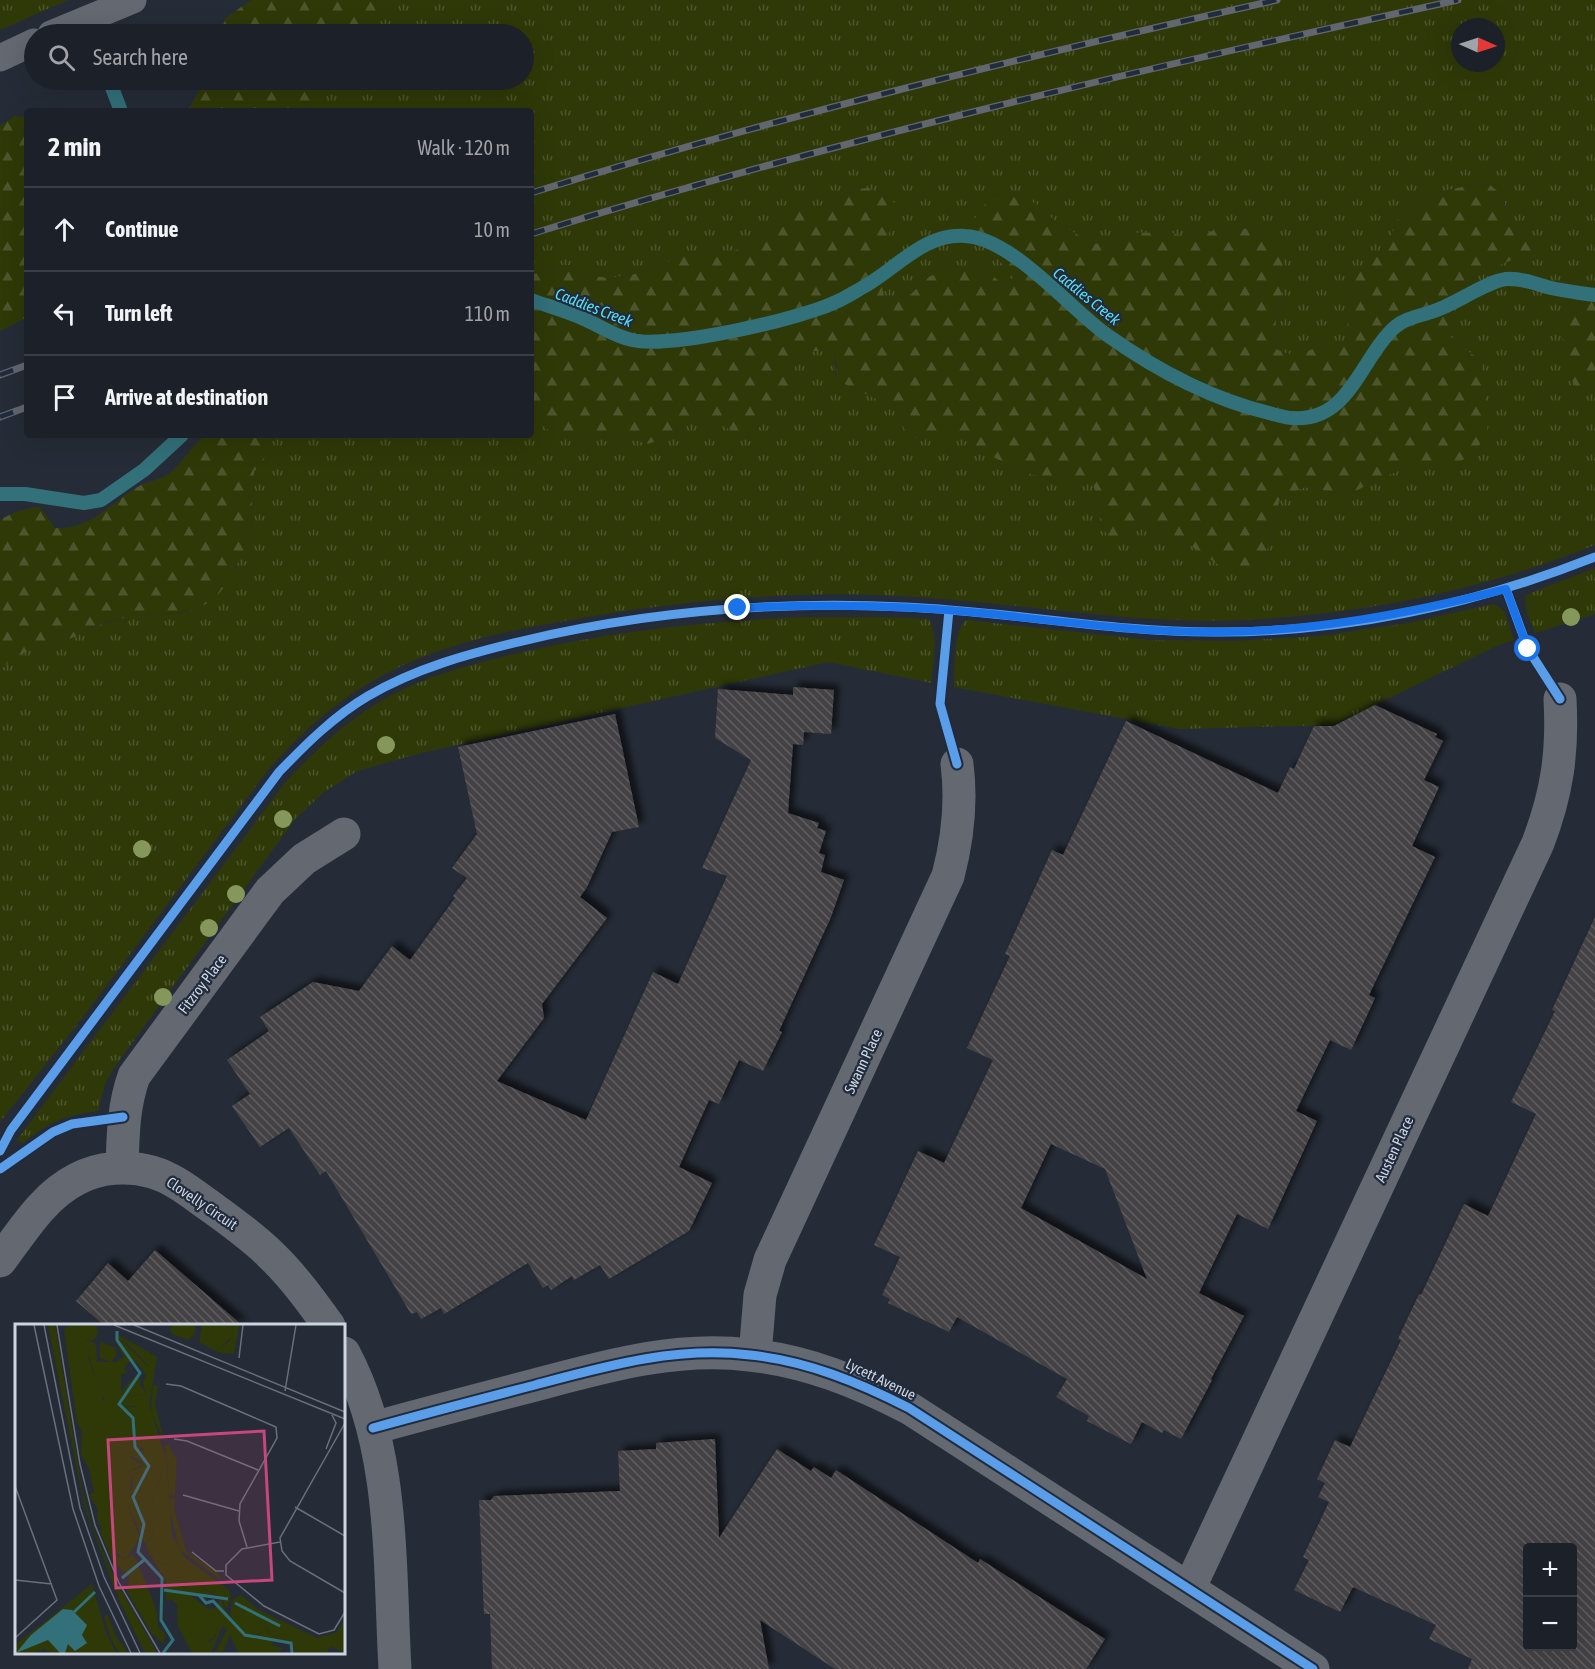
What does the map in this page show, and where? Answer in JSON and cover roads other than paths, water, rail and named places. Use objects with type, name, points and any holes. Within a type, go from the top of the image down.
[{"type":"street","name":"Austen Place","points":[[1189,1589],[1538,843],[1548,817],[1557,781],[1562,730],[1560,699]]},
{"type":"street","name":"Swann Place","points":[[755,1355],[760,1295],[771,1260],[948,876],[956,846],[960,815],[961,789],[957,764]]},
{"type":"street","name":"Fitzroy Place","points":[[122,1168],[123,1117],[127,1094],[134,1076],[270,891],[304,859],[344,834]]},
{"type":"street","name":"Clovelly Circuit","points":[[0,1261],[38,1210],[56,1192],[77,1178],[102,1170],[122,1168],[152,1172],[174,1181],[238,1227],[271,1255],[301,1286],[328,1324]]},
{"type":"street","name":"Lycett Avenue","points":[[373,1428],[604,1366],[652,1357],[700,1353],[755,1355],[791,1361],[871,1388],[909,1408],[1313,1669]]},
{"type":"street","points":[[345,1355],[369,1412],[380,1458],[386,1507],[394,1669]]},
{"type":"lane","points":[[75,24],[133,0]]},
{"type":"lane","points":[[0,57],[24,46]]},
{"type":"waterway","points":[[113,90],[120,108]]},
{"type":"waterway","name":"Caddies Creek","points":[[534,301],[576,315],[632,340],[650,342],[704,336],[767,324],[820,308],[877,279],[924,246],[937,240],[965,236],[1002,248],[1039,276],[1107,335],[1144,360],[1184,382],[1226,400],[1293,418],[1312,416],[1328,410],[1341,399],[1383,340],[1395,327],[1409,319],[1443,308],[1489,284],[1506,279],[1516,279],[1559,290],[1595,295]]},
{"type":"waterway","name":"Caddies Creek","points":[[0,494],[25,494],[84,503],[101,500],[144,470],[179,438]]},
{"type":"railway","points":[[534,192],[809,113],[1089,43],[1277,0]]},
{"type":"railway","points":[[534,233],[761,167],[992,107],[1458,0]]},
{"type":"railway","points":[[0,375],[24,366]]},
{"type":"railway","points":[[0,417],[24,408]]}]
